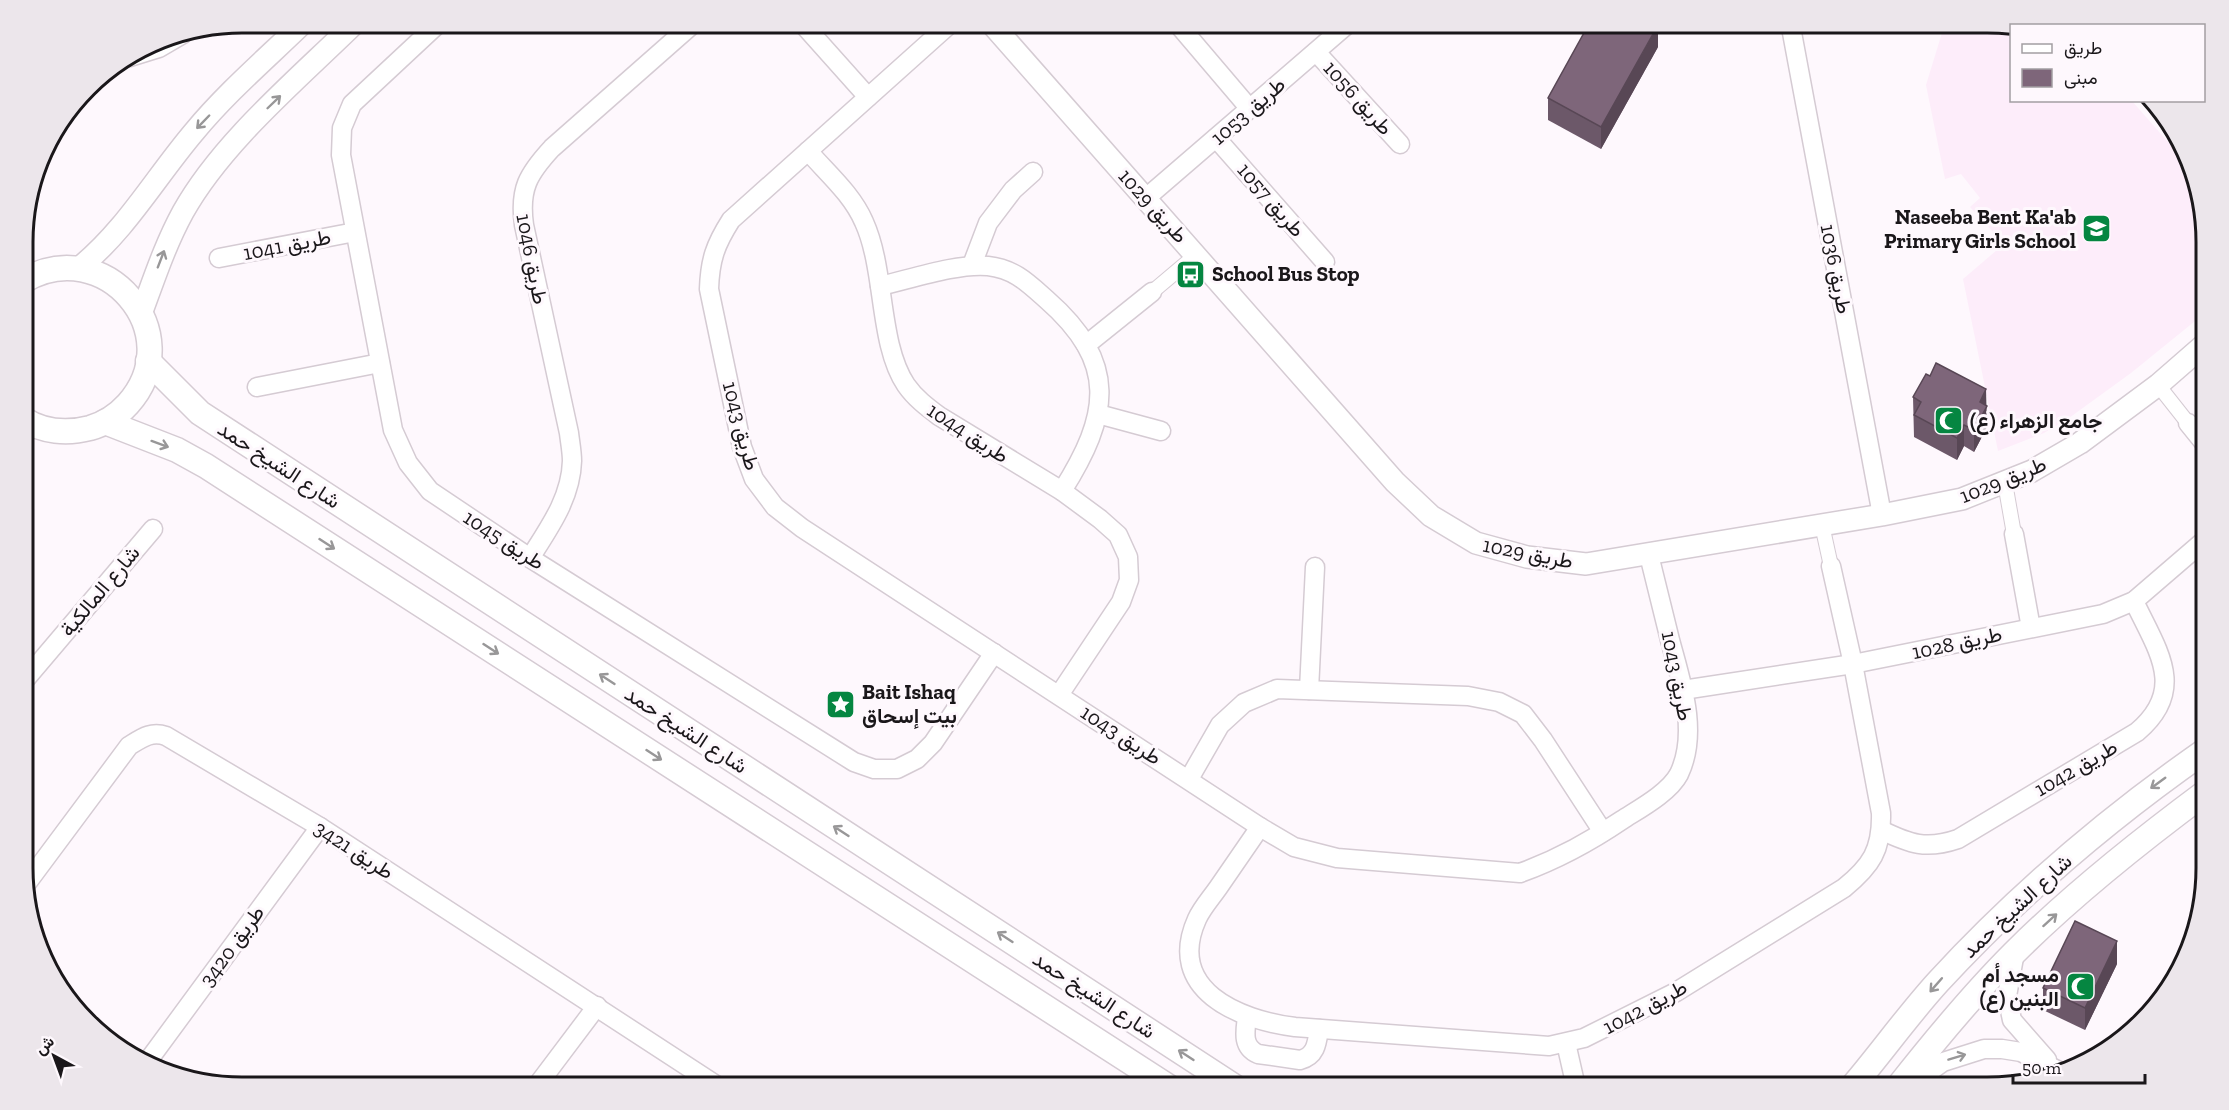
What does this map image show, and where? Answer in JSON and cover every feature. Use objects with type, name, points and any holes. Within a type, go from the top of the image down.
[{"type":"main road","points":[[33,274],[56,268],[79,268],[99,273],[116,283],[130,297],[141,314],[149,345],[143,379],[134,397],[121,411],[105,422],[79,431],[52,431],[33,424]]},
{"type":"main road","name":"شارع الشيخ حمد","points":[[148,361],[200,413],[1220,1077]]},
{"type":"main road","name":"شارع الشيخ حمد","points":[[105,422],[177,450],[206,466],[1153,1077]]},
{"type":"main road","name":"شارع الشيخ حمد","points":[[1860,1077],[1936,984],[1988,930],[2070,856],[2153,787],[2196,757]]},
{"type":"main road","name":"شارع الشيخ حمد","points":[[1906,1077],[1939,1034],[2016,951],[2087,886],[2196,800]]},
{"type":"street","points":[[79,268],[99,252],[119,231],[194,131],[292,33]]},
{"type":"street","points":[[141,314],[168,242],[184,210],[214,167],[253,123],[345,33]]},
{"type":"street","name":"طريق 1045","points":[[428,33],[352,104],[342,128],[341,155],[393,430],[408,463],[430,491],[530,558],[854,762],[874,770],[897,769],[918,759],[933,743],[994,653]]},
{"type":"street","name":"طريق 1046","points":[[530,558],[557,516],[567,489],[572,461],[569,433],[524,225],[521,204],[525,183],[536,165],[552,148],[683,33]]},
{"type":"street","points":[[811,33],[868,97]]},
{"type":"street","name":"طريق 1043","points":[[940,33],[731,220],[718,241],[710,264],[709,289],[742,447],[754,479],[775,507],[802,528],[1294,847],[1337,858],[1521,873],[1603,832],[1658,797],[1678,776],[1685,754],[1688,723],[1683,690],[1649,555]]},
{"type":"street","name":"طريق 1029","points":[[1000,33],[1395,483],[1431,516],[1476,543],[1527,556],[1586,564],[1882,515],[1962,499],[2032,471],[2080,443],[2158,385],[2196,352]]},
{"type":"street","points":[[1185,33],[1250,109]]},
{"type":"street","name":"طريق 1053","points":[[1146,198],[1338,33]]},
{"type":"street","name":"طريق 1036","points":[[1792,33],[1882,515]]},
{"type":"street","name":"طريق 1056","points":[[1316,52],[1400,144]]},
{"type":"street","name":"طريق 1057","points":[[1216,138],[1325,262]]},
{"type":"street","name":"طريق 1044","points":[[808,151],[846,194],[865,222],[896,364],[906,385],[921,402],[939,416],[1062,491],[1118,535],[1128,557],[1129,580],[1121,602],[1059,694]]},
{"type":"street","points":[[972,266],[987,223],[1013,190],[1033,172]]},
{"type":"street","name":"طريق 1041","points":[[219,258],[355,232]]},
{"type":"street","points":[[1086,345],[1196,255]]},
{"type":"street","points":[[880,286],[972,266],[990,266],[1018,274],[1064,315],[1086,345],[1099,377],[1098,414],[1092,436],[1081,461],[1062,491]]},
{"type":"street","points":[[257,387],[380,363]]},
{"type":"street","points":[[2158,385],[2196,433]]},
{"type":"street","points":[[1098,414],[1161,431]]},
{"type":"street","points":[[33,432],[52,431]]},
{"type":"street","points":[[2005,483],[2031,628]]},
{"type":"street","points":[[1822,525],[1831,566]]},
{"type":"street","name":"شارع المالكية","points":[[33,670],[153,529]]},
{"type":"street","name":"طريق 1028","points":[[1683,690],[1853,664],[2103,614],[2133,601],[2196,547]]},
{"type":"street","name":"طريق 1042","points":[[1260,827],[1198,917],[1191,936],[1190,955],[1196,975],[1206,991],[1224,1006],[1247,1017],[1270,1024],[1319,1029],[1531,1045],[1566,1043],[1584,1038],[1676,992],[1844,888],[1862,873],[1875,853],[1881,830],[1881,813],[1853,664],[1831,566]]},
{"type":"street","points":[[1309,690],[1315,567]]},
{"type":"street","name":"طريق 1042","points":[[1881,830],[1906,842],[1923,846],[1941,845],[1958,839],[2137,732],[2150,721],[2160,707],[2165,690],[2165,673],[2160,657],[2133,601]]},
{"type":"street","points":[[1189,779],[1220,725],[1244,703],[1277,689],[1468,696],[1499,702],[1523,714],[1543,740],[1603,832]]},
{"type":"street","name":"طريق 3421","points":[[33,874],[129,746],[145,736],[157,733],[166,736],[320,827],[704,1077]]},
{"type":"street","name":"طريق 3420","points":[[152,1056],[320,827]]},
{"type":"street","points":[[2016,951],[2007,996],[2012,1020],[2054,1066]]},
{"type":"street","points":[[544,1077],[597,1006]]},
{"type":"street","points":[[1247,1017],[1246,1042],[1258,1054],[1300,1060],[1305,1058],[1314,1052],[1319,1029]]},
{"type":"street","points":[[1566,1043],[1574,1077]]},
{"type":"street","points":[[1922,1077],[1942,1062],[1984,1049],[2021,1052],[2051,1067]]},
{"type":"shaded area","name":"Naseeba Bent Ka'ab Primary Girls School","points":[[1942,33],[2010,35],[2010,102],[2133,102],[2173,148],[2189,188],[2196,242],[2196,320],[2131,373],[2069,418],[2044,433],[1998,451],[1963,279],[2004,244],[1970,207],[1980,198],[1961,174],[1945,179],[1926,85]]},
{"type":"building","points":[[1584,33],[1654,33],[1601,127],[1548,98]]},
{"type":"building","points":[[1936,363],[1986,389],[1980,402],[1987,406],[1974,430],[1964,425],[1957,438],[1914,415],[1921,402],[1913,397],[1926,374],[1930,376]]},
{"type":"building","points":[[2075,921],[2117,941],[2085,1008],[2043,988]]},
{"type":"place","name":"Naseeba Bent Ka'ab Primary Girls School","points":[[2097,229]]},
{"type":"place","name":"School Bus Stop","points":[[1191,274]]},
{"type":"place","name":"جامع الزهراء (ع)","points":[[1949,421]]},
{"type":"place","name":"Bait Ishaq بيت إسحاق","points":[[841,704]]},
{"type":"place","name":"مسجد أم البنين (ع)","points":[[2080,987]]}]
